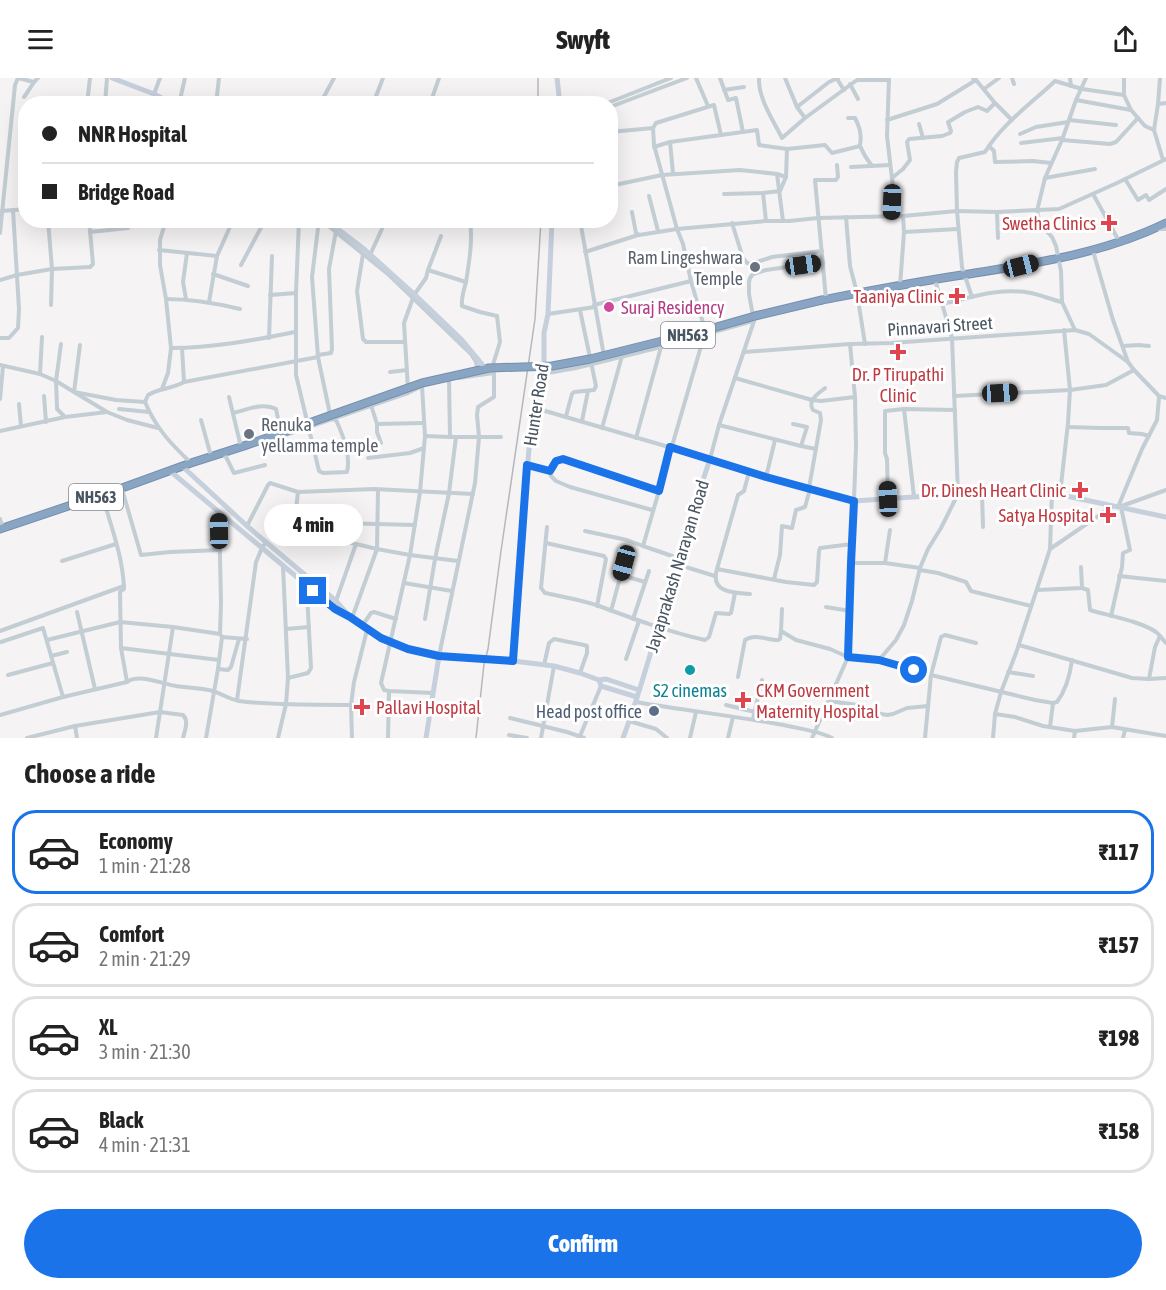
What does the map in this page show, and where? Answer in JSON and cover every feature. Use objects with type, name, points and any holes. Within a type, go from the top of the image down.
[{"type":"highway","name":"NH563","points":[[2,529],[422,383],[486,369],[552,366],[590,359],[824,300],[934,279],[1021,266],[1093,251],[1166,223]]},
{"type":"street","points":[[0,232],[15,85],[18,78],[34,82]]},
{"type":"street","points":[[25,96],[38,78]]},
{"type":"street","points":[[88,96],[90,78]]},
{"type":"street","points":[[106,96],[107,78]]},
{"type":"street","points":[[154,94],[160,78]]},
{"type":"street","points":[[181,96],[185,78]]},
{"type":"street","points":[[217,96],[219,78]]},
{"type":"street","points":[[324,96],[334,78]]},
{"type":"street","points":[[377,96],[383,78]]},
{"type":"street","points":[[433,96],[439,78]]},
{"type":"street","points":[[559,78],[560,96]]},
{"type":"street","points":[[618,98],[652,82],[671,78]]},
{"type":"street","points":[[618,104],[687,78]]},
{"type":"street","points":[[696,78],[708,106]]},
{"type":"street","points":[[720,78],[728,100],[736,98],[743,132]]},
{"type":"street","points":[[759,78],[762,95],[782,138]]},
{"type":"street","points":[[785,78],[797,107],[805,118]]},
{"type":"street","points":[[984,89],[999,78]]},
{"type":"street","points":[[1012,78],[1014,84]]},
{"type":"street","points":[[1070,78],[1071,86]]},
{"type":"street","points":[[1075,330],[1062,302],[1061,271],[1056,246],[1052,237],[1040,224],[1038,211],[1045,178],[1086,78]]},
{"type":"street","points":[[1124,78],[1124,95],[1131,110],[1145,126],[1154,130]]},
{"type":"street","points":[[585,252],[658,231],[732,223],[903,216],[957,211],[1059,209],[1165,160],[1154,130],[1160,78]]},
{"type":"street","points":[[117,79],[156,96]]},
{"type":"street","points":[[797,107],[829,82],[837,79],[844,90]]},
{"type":"street","points":[[778,149],[782,138],[850,84],[858,80],[889,79],[887,136],[893,187],[891,216]]},
{"type":"street","points":[[887,120],[937,104],[975,79],[1012,120]]},
{"type":"street","points":[[972,297],[964,274],[958,228],[956,172],[959,158],[986,153],[989,146],[1012,120],[1055,80],[1082,89],[1124,95]]},
{"type":"street","points":[[850,84],[858,99]]},
{"type":"street","points":[[724,90],[744,87]]},
{"type":"street","points":[[1076,100],[1131,110]]},
{"type":"street","points":[[891,178],[910,160],[909,140],[950,133],[948,122],[978,107],[987,111],[995,103]]},
{"type":"street","points":[[1158,104],[1166,103]]},
{"type":"street","points":[[643,546],[704,336],[703,323],[683,244],[654,147],[653,128],[656,123],[714,105],[721,135]]},
{"type":"street","points":[[848,118],[855,118],[861,132],[860,146],[872,166]]},
{"type":"street","points":[[1021,143],[1062,139],[1110,144],[1116,142],[1138,118]]},
{"type":"street","points":[[1020,134],[1036,127],[1068,121],[1116,125]]},
{"type":"street","points":[[919,124],[922,138]]},
{"type":"street","points":[[618,131],[653,128]]},
{"type":"street","points":[[654,147],[670,142],[757,130],[759,145],[778,149],[825,145],[832,153],[860,146]]},
{"type":"street","points":[[670,142],[673,173]]},
{"type":"street","points":[[989,146],[994,151],[995,162],[1051,163]]},
{"type":"street","points":[[780,191],[786,177],[788,149]]},
{"type":"street","points":[[824,300],[823,262],[815,180],[836,180],[837,165]]},
{"type":"street","points":[[851,167],[890,165]]},
{"type":"street","points":[[1045,178],[1095,169]]},
{"type":"street","points":[[618,184],[673,173],[740,170],[786,177]]},
{"type":"street","points":[[777,174],[783,221]]},
{"type":"street","points":[[1125,179],[1138,200],[1146,195],[1149,200],[1166,189]]},
{"type":"street","points":[[724,194],[780,191]]},
{"type":"street","points":[[763,193],[766,221]]},
{"type":"street","points":[[1093,194],[1119,241]]},
{"type":"street","points":[[649,196],[658,231]]},
{"type":"street","points":[[0,338],[9,338],[18,328],[19,309],[13,210]]},
{"type":"street","points":[[2,211],[18,210]]},
{"type":"street","points":[[632,212],[638,235]]},
{"type":"street","points":[[997,212],[998,238]]},
{"type":"street","points":[[900,286],[903,216]]},
{"type":"street","points":[[846,217],[850,266],[865,344]]},
{"type":"street","points":[[732,223],[743,258],[747,263],[751,264],[772,257],[822,251]]},
{"type":"street","points":[[49,228],[52,269],[51,305]]},
{"type":"street","points":[[0,280],[52,269],[92,266],[90,228]]},
{"type":"street","points":[[90,232],[128,228]]},
{"type":"street","points":[[162,389],[168,373],[171,348],[159,250],[164,228]]},
{"type":"street","points":[[209,302],[217,256],[229,228]]},
{"type":"street","points":[[241,265],[261,228]]},
{"type":"street","points":[[299,228],[296,375],[319,471],[323,473],[347,472],[349,469],[348,453],[336,420],[331,419]]},
{"type":"street","points":[[319,228],[312,277],[318,356],[331,419]]},
{"type":"street","points":[[330,228],[368,258],[474,358],[477,362],[478,375]]},
{"type":"street","points":[[191,463],[158,429],[145,402],[148,395],[184,382],[296,362],[331,353],[329,269],[336,228]]},
{"type":"street","points":[[336,228],[364,249],[414,294],[462,340],[486,369]]},
{"type":"street","points":[[368,258],[382,228]]},
{"type":"street","points":[[426,738],[439,656],[475,483],[479,437],[478,407],[494,397],[494,373],[491,371],[500,342],[497,316],[462,306],[470,248],[470,228]]},
{"type":"street","name":"Hunter Road","points":[[513,661],[531,417],[544,366],[544,333],[548,314],[552,228]]},
{"type":"street","points":[[581,228],[605,360]]},
{"type":"street","points":[[904,232],[958,228]]},
{"type":"street","points":[[1153,229],[1166,229]]},
{"type":"street","points":[[408,393],[404,322],[417,289],[426,278],[441,236]]},
{"type":"street","points":[[159,250],[217,256]]},
{"type":"street","points":[[1093,251],[1128,362],[1159,396],[1166,399]]},
{"type":"street","points":[[186,299],[183,282],[187,253]]},
{"type":"street","points":[[363,254],[357,291],[363,339],[366,342],[405,342]]},
{"type":"street","points":[[269,338],[272,256]]},
{"type":"street","points":[[535,408],[710,459],[754,321],[749,294],[749,282],[753,274],[823,262]]},
{"type":"street","points":[[428,270],[466,282]]},
{"type":"street","points":[[213,274],[248,286]]},
{"type":"street","points":[[879,660],[896,640],[904,625],[928,549],[958,494],[952,338],[934,279]]},
{"type":"street","points":[[548,314],[580,310],[691,281]]},
{"type":"street","points":[[942,304],[983,294],[1010,291],[1032,293],[1062,302]]},
{"type":"street","points":[[270,295],[296,293]]},
{"type":"street","points":[[166,299],[209,302],[240,309]]},
{"type":"street","points":[[566,416],[574,392],[594,390],[596,386],[580,310]]},
{"type":"street","points":[[542,374],[661,347],[754,321]]},
{"type":"street","points":[[1060,494],[1070,390],[1064,330]]},
{"type":"street","name":"Pinnavari Street","points":[[744,352],[1075,330],[1089,334],[1128,362]]},
{"type":"street","points":[[171,348],[269,338],[295,332]]},
{"type":"street","points":[[40,374],[42,337]]},
{"type":"street","points":[[61,344],[56,381],[57,409],[65,417]]},
{"type":"street","points":[[812,738],[848,657],[856,447],[855,397],[850,344]]},
{"type":"street","points":[[74,392],[80,345]]},
{"type":"street","points":[[1123,346],[1149,346]]},
{"type":"street","points":[[636,438],[661,347]]},
{"type":"street","points":[[182,348],[184,382]]},
{"type":"street","points":[[602,428],[622,355]]},
{"type":"street","points":[[0,399],[2,366],[40,374],[56,381],[107,412],[158,429]]},
{"type":"street","points":[[390,372],[407,370]]},
{"type":"street","points":[[954,396],[1070,390],[1106,385],[1134,370]]},
{"type":"street","points":[[229,397],[239,450],[309,428],[423,386],[449,379],[494,373]]},
{"type":"street","points":[[735,378],[812,400],[855,397]]},
{"type":"street","points":[[449,379],[450,437]]},
{"type":"street","points":[[423,386],[425,436],[420,492],[410,555],[381,683],[384,690],[389,691],[433,693]]},
{"type":"street","points":[[774,579],[780,555],[782,526],[792,528],[796,510],[805,507],[821,414],[811,407],[812,400],[825,388]]},
{"type":"street","points":[[582,421],[588,391]]},
{"type":"street","points":[[74,392],[145,402]]},
{"type":"street","points":[[44,396],[46,422]]},
{"type":"street","points":[[1111,616],[1123,553],[1130,550],[1118,507],[1157,420],[1159,396]]},
{"type":"street","points":[[19,404],[21,426]]},
{"type":"street","points":[[371,405],[381,443]]},
{"type":"street","points":[[233,413],[270,406],[276,409],[282,436]]},
{"type":"street","points":[[118,409],[149,412]]},
{"type":"street","points":[[904,409],[914,497]]},
{"type":"street","points":[[888,499],[885,411],[955,410]]},
{"type":"street","points":[[0,431],[65,417],[107,412]]},
{"type":"street","points":[[201,420],[211,456]]},
{"type":"street","points":[[377,424],[424,423]]},
{"type":"street","points":[[793,424],[807,427],[801,446]]},
{"type":"street","points":[[719,425],[816,449]]},
{"type":"street","points":[[1068,427],[1128,428],[1129,433],[1149,436]]},
{"type":"street","points":[[425,436],[501,437]]},
{"type":"street","points":[[425,620],[449,493],[456,436]]},
{"type":"street","points":[[766,477],[775,440]]},
{"type":"street","points":[[368,458],[410,453],[424,448]]},
{"type":"street","points":[[224,452],[234,473],[265,465]]},
{"type":"street","points":[[652,510],[570,487],[551,476],[550,471],[556,461],[563,459],[659,491]]},
{"type":"street","name":"Jayaprakash Narayan Road","points":[[623,738],[637,700],[677,561],[710,459],[854,501],[958,494],[1052,493],[1166,517]]},
{"type":"street","points":[[527,465],[550,471]]},
{"type":"street","points":[[182,466],[247,526],[283,566],[335,609],[381,638],[408,649],[439,656],[554,666],[580,673],[637,700],[696,712],[753,719],[815,732],[832,738]]},
{"type":"street","points":[[170,471],[219,512],[310,579],[336,601],[351,618]]},
{"type":"street","points":[[749,471],[744,491],[738,495],[715,576],[719,586],[735,593],[750,594]]},
{"type":"street","points":[[247,526],[270,483],[298,492],[374,489],[473,494]]},
{"type":"street","points":[[122,488],[141,555],[220,550]]},
{"type":"street","points":[[351,618],[376,549],[378,490]]},
{"type":"street","points":[[1050,549],[1118,507],[1166,490]]},
{"type":"street","points":[[298,492],[296,509],[298,512],[301,514],[338,513],[339,523]]},
{"type":"street","points":[[993,738],[1000,692],[1050,549],[1052,493]]},
{"type":"street","points":[[982,494],[983,527]]},
{"type":"street","points":[[102,495],[116,544],[124,586],[120,592],[120,622],[121,648],[127,682]]},
{"type":"street","points":[[206,738],[219,669],[221,635],[219,512]]},
{"type":"street","points":[[0,519],[2,529]]},
{"type":"street","points":[[415,525],[339,523],[302,526],[301,536],[458,561]]},
{"type":"street","points":[[547,527],[541,588],[543,591],[682,634],[707,639],[716,613],[731,613],[735,593]]},
{"type":"street","points":[[585,531],[627,540],[715,576]]},
{"type":"street","points":[[885,563],[890,531]]},
{"type":"street","points":[[546,543],[604,556],[606,559],[597,606]]},
{"type":"street","points":[[62,561],[116,544]]},
{"type":"street","points":[[336,601],[356,544]]},
{"type":"street","points":[[717,568],[814,585],[817,581],[820,548],[852,544]]},
{"type":"street","points":[[237,700],[256,562],[264,545]]},
{"type":"street","points":[[611,611],[624,563]]},
{"type":"street","points":[[851,563],[885,563],[938,573],[966,582],[971,591],[1031,606]]},
{"type":"street","points":[[278,738],[286,704],[288,678],[283,566]]},
{"type":"street","points":[[1081,567],[1082,588]]},
{"type":"street","points":[[633,619],[649,570]]},
{"type":"street","points":[[621,575],[645,582]]},
{"type":"street","points":[[1119,576],[1166,582]]},
{"type":"street","points":[[288,678],[308,674],[310,671],[308,587],[310,579]]},
{"type":"street","points":[[404,583],[452,591]]},
{"type":"street","points":[[0,631],[124,586]]},
{"type":"street","points":[[1037,590],[1082,588],[1088,590],[1090,610],[1147,628],[1158,633],[1166,643]]},
{"type":"street","points":[[826,607],[850,611]]},
{"type":"street","points":[[738,677],[747,638],[752,636],[780,639],[782,609]]},
{"type":"street","points":[[77,612],[95,689]]},
{"type":"street","points":[[352,738],[351,705],[364,628],[371,613],[374,612],[396,619]]},
{"type":"street","points":[[626,659],[639,621]]},
{"type":"street","points":[[47,640],[120,622],[173,627],[246,639]]},
{"type":"street","points":[[156,738],[173,627]]},
{"type":"street","points":[[286,629],[309,627]]},
{"type":"street","points":[[1,642],[43,628],[63,697]]},
{"type":"street","points":[[782,631],[802,642],[830,649],[848,657],[879,660],[931,675],[1053,703],[1059,700],[1069,678],[1072,660]]},
{"type":"street","points":[[925,738],[931,675],[942,635],[976,643]]},
{"type":"street","points":[[1149,679],[1155,646],[1160,636]]},
{"type":"street","points":[[219,669],[230,669],[239,639]]},
{"type":"street","points":[[544,665],[551,640],[587,646],[588,653],[580,673]]},
{"type":"street","points":[[1018,645],[1132,678],[1166,678]]},
{"type":"street","points":[[121,648],[219,660]]},
{"type":"street","points":[[51,656],[67,652]]},
{"type":"street","points":[[8,675],[53,663]]},
{"type":"street","points":[[540,738],[554,666]]},
{"type":"street","points":[[1008,672],[1033,676]]},
{"type":"street","points":[[0,715],[127,682],[131,678],[145,678],[164,684],[214,692],[237,700],[286,704],[351,705]]},
{"type":"street","points":[[510,718],[582,737],[600,683],[606,679],[639,690]]},
{"type":"street","points":[[753,719],[762,680]]},
{"type":"street","points":[[387,738],[389,691]]},
{"type":"street","points":[[1112,728],[1115,699]]},
{"type":"street","points":[[829,701],[864,706],[887,715],[907,708],[928,706]]},
{"type":"street","points":[[1050,727],[1053,703]]},
{"type":"street","points":[[726,705],[754,712]]},
{"type":"street","points":[[27,738],[75,726],[160,712],[183,715],[187,721],[183,738]]},
{"type":"street","points":[[690,738],[696,712]]},
{"type":"street","points":[[995,714],[1075,731],[1112,728],[1166,736]]},
{"type":"street","points":[[728,738],[734,717]]},
{"type":"street","points":[[630,721],[656,729],[667,738]]},
{"type":"street","points":[[75,726],[76,738]]},
{"type":"street","points":[[1123,738],[1125,730]]},
{"type":"street","points":[[1074,738],[1075,731]]},
{"type":"street","points":[[509,735],[527,738]]},
{"type":"railway","points":[[538,78],[538,96]]},
{"type":"railway","points":[[476,738],[484,664],[535,319],[541,228]]},
{"type":"place","name":"Swetha Clinics","points":[[1109,223]]},
{"type":"place","name":"Ram Lingeshwara Temple","points":[[755,267]]},
{"type":"place","name":"Taaniya Clinic","points":[[957,296]]},
{"type":"place","name":"Suraj Residency","points":[[609,307]]},
{"type":"place","name":"Dr. P Tirupathi Clinic","points":[[898,352]]},
{"type":"place","name":"Renuka yellamma temple","points":[[249,434]]},
{"type":"place","name":"Dr. Dinesh Heart Clinic","points":[[1080,490]]},
{"type":"place","name":"Satya Hospital","points":[[1108,515]]},
{"type":"place","name":"S2 cinemas","points":[[690,670]]},
{"type":"place","name":"CKM Government Maternity Hospital","points":[[743,700]]},
{"type":"place","name":"Pallavi Hospital","points":[[362,707]]},
{"type":"place","name":"Head post office","points":[[654,711]]},
{"type":"route","points":[[313,591],[342,614],[381,638],[408,649],[439,656],[513,661],[527,465],[550,471],[556,461],[563,459],[659,491],[670,447],[854,501],[848,657],[879,660],[914,670]]}]
